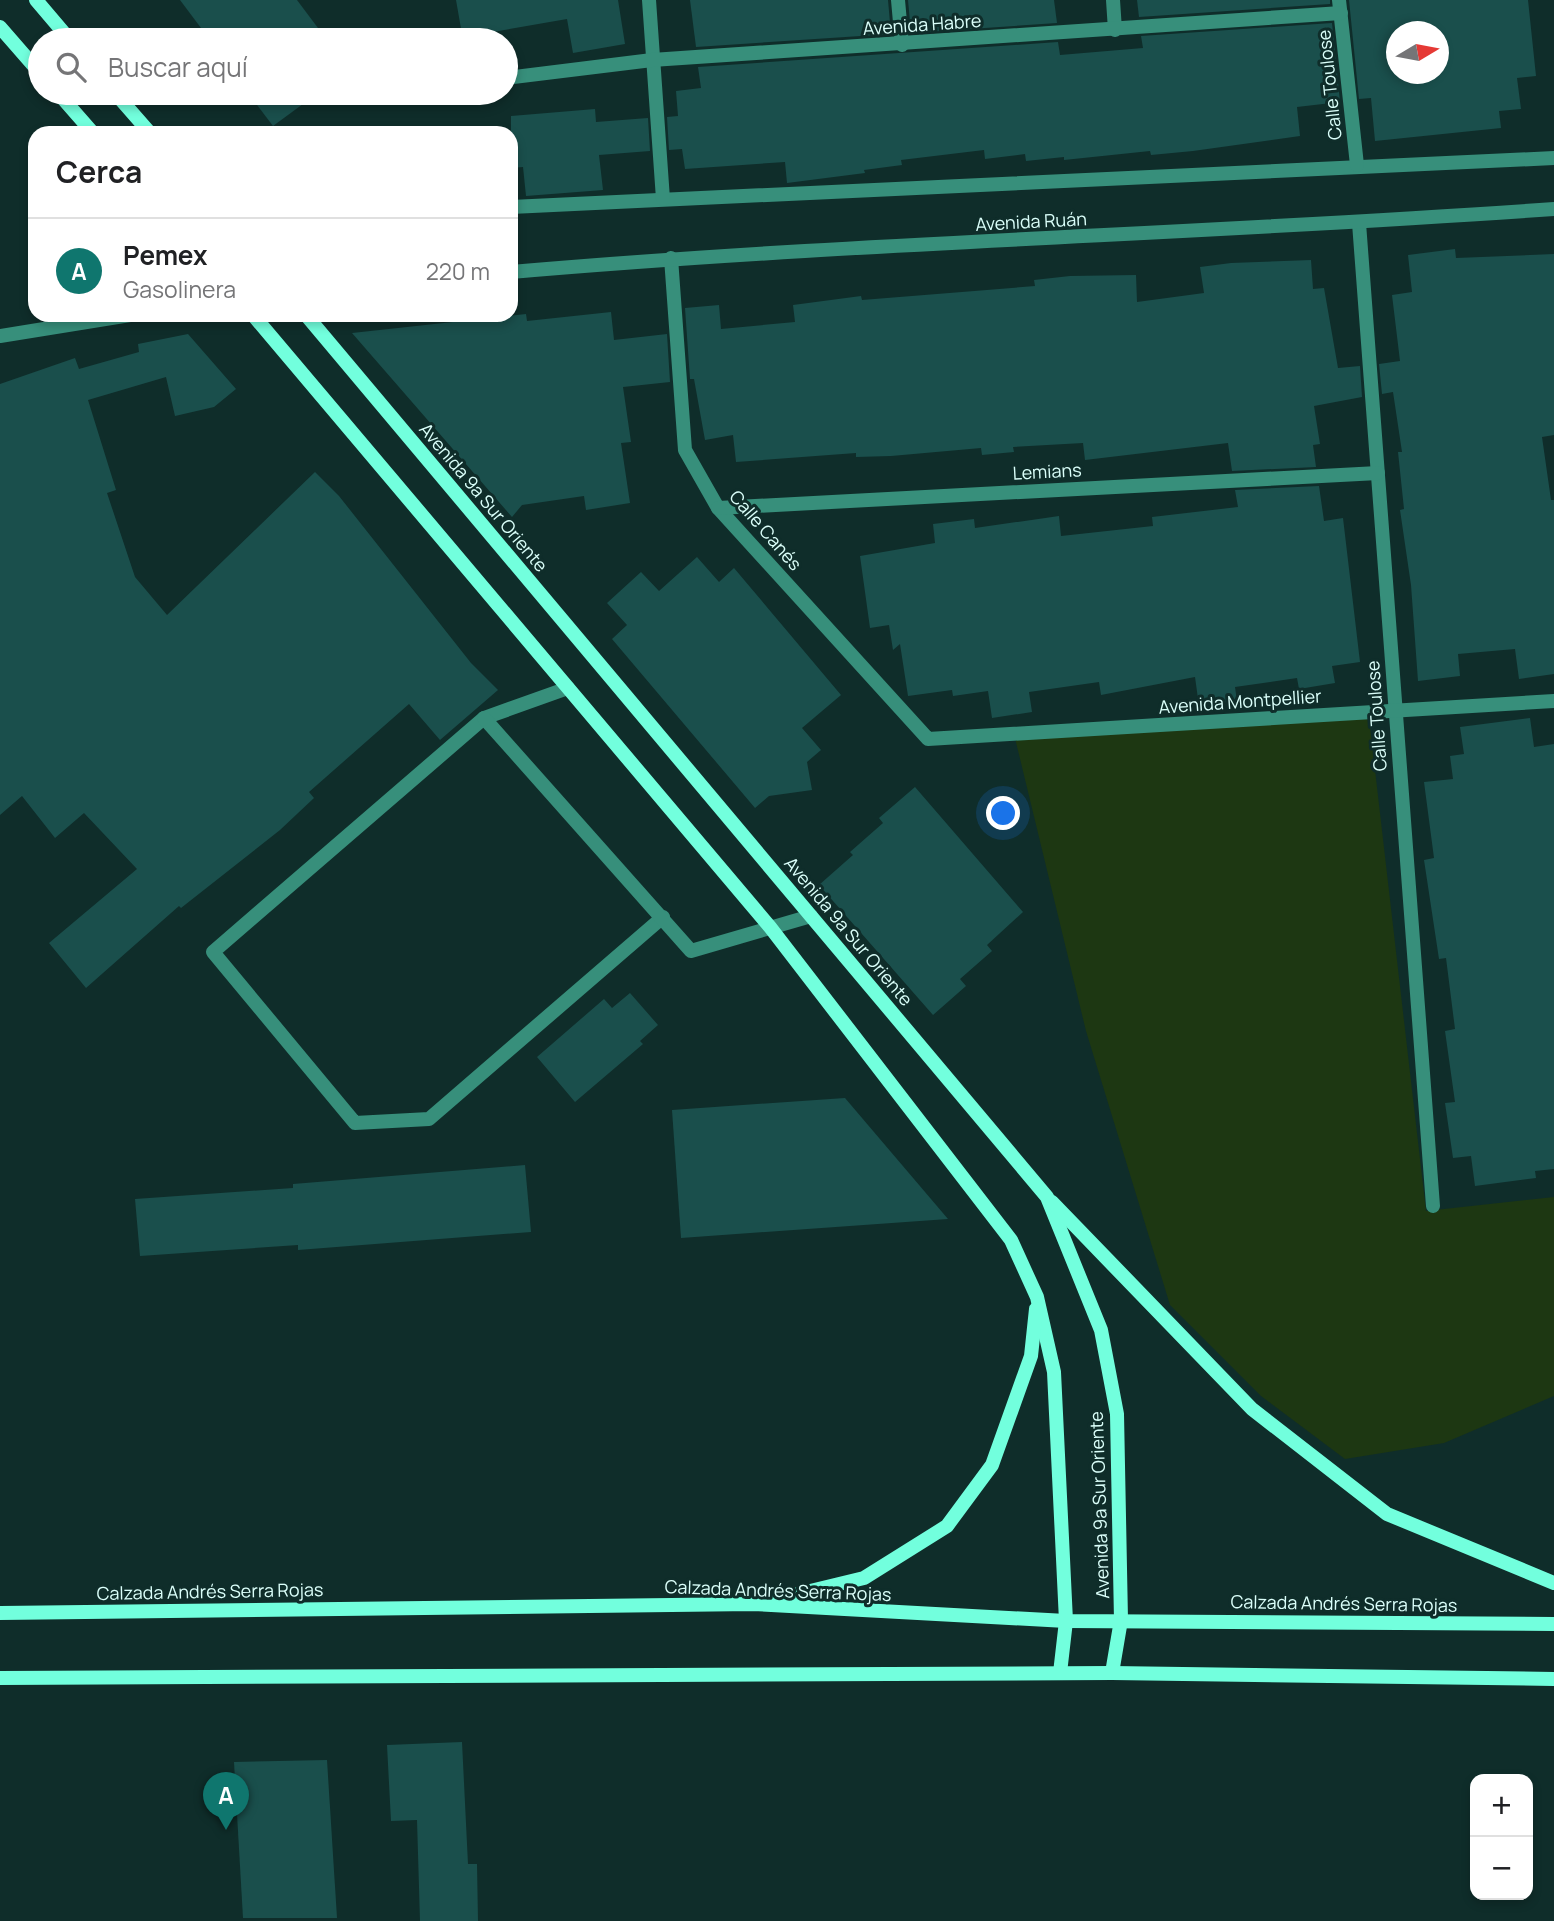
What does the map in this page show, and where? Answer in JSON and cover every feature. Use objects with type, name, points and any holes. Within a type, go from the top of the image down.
[{"type":"main road","points":[[36,0],[60,28]]},
{"type":"main road","points":[[0,27],[28,59]]},
{"type":"main road","points":[[68,105],[87,126]]},
{"type":"main road","points":[[126,105],[144,126]]},
{"type":"main road","name":"Avenida 9a Sur Oriente","points":[[259,322],[769,927],[1011,1240],[1037,1297],[1054,1371],[1066,1621],[1060,1673]]},
{"type":"main road","name":"Avenida 9a Sur Oriente","points":[[312,322],[1047,1197],[1101,1330],[1117,1414],[1121,1620],[1112,1673]]},
{"type":"main road","points":[[1047,1197],[1252,1409],[1387,1514],[1554,1583]]},
{"type":"main road","points":[[753,1604],[864,1578],[947,1526],[992,1465],[1031,1356],[1037,1297]]},
{"type":"main road","name":"Calzada Andrés Serra Rojas","points":[[0,1613],[753,1604],[1066,1621],[1554,1624]]},
{"type":"main road","points":[[0,1678],[1112,1673],[1554,1679]]},
{"type":"street","points":[[649,0],[663,199]]},
{"type":"street","points":[[898,0],[902,45]]},
{"type":"street","points":[[1113,0],[1115,30]]},
{"type":"street","name":"Avenida Habre","points":[[518,77],[652,60],[1115,30],[1340,7]]},
{"type":"street","name":"Calle Toulose","points":[[1340,7],[1357,165]]},
{"type":"street","points":[[518,207],[1357,165],[1554,158]]},
{"type":"street","name":"Avenida Ruán","points":[[518,271],[671,258],[1359,223],[1554,209]]},
{"type":"street","name":"Calle Toulose","points":[[1359,223],[1433,1206]]},
{"type":"street","name":"Calle Canés","points":[[671,258],[685,450],[718,508],[928,740]]},
{"type":"street","points":[[0,337],[89,322]]},
{"type":"street","name":"Lemians","points":[[718,508],[1378,473]]},
{"type":"street","points":[[568,688],[484,718],[213,951],[355,1123],[429,1119],[663,917]]},
{"type":"street","name":"Avenida Montpellier","points":[[928,740],[1554,701]]},
{"type":"street","points":[[484,718],[691,951],[811,916]]},
{"type":"green space","points":[[1369,718],[1426,1211],[1554,1197],[1554,1396],[1444,1443],[1345,1459],[1261,1396],[1170,1305],[1086,1031],[1014,734]]},
{"type":"building","points":[[180,0],[297,0],[318,28],[201,28]]},
{"type":"building","points":[[456,0],[618,0],[625,44],[573,53],[567,19],[516,28],[461,28]]},
{"type":"building","points":[[690,0],[888,0],[891,34],[696,47]]},
{"type":"building","points":[[908,0],[1054,0],[1057,23],[911,33]]},
{"type":"building","points":[[1137,0],[1330,0],[1330,4],[1139,17]]},
{"type":"building","points":[[1349,0],[1528,0],[1536,76],[1517,78],[1521,109],[1499,111],[1501,128],[1375,141],[1371,98],[1359,99]]},
{"type":"building","points":[[1332,23],[1340,102],[1297,107],[1300,136],[1193,151],[1151,155],[1150,151],[1064,160],[1064,157],[1026,161],[1025,154],[985,159],[984,150],[901,160],[902,165],[864,170],[865,173],[787,183],[785,162],[685,169],[682,149],[669,150],[667,117],[678,116],[676,91],[701,88],[698,67],[1058,42],[1060,55],[1143,48],[1141,36]]},
{"type":"building","points":[[257,105],[302,105],[273,126]]},
{"type":"building","points":[[595,109],[596,122],[648,118],[650,151],[599,155],[603,190],[526,196],[523,167],[518,167],[518,126],[511,126],[511,116]]},
{"type":"building","points":[[1455,249],[1456,258],[1554,254],[1554,435],[1542,437],[1551,500],[1554,500],[1554,674],[1519,679],[1515,649],[1458,654],[1460,676],[1418,681],[1411,585],[1400,510],[1404,509],[1398,452],[1402,452],[1393,392],[1382,394],[1379,364],[1400,361],[1392,295],[1412,292],[1408,255]]},
{"type":"building","points":[[1311,260],[1313,289],[1324,288],[1338,368],[1360,366],[1362,397],[1314,406],[1320,444],[1313,445],[1316,467],[1232,471],[1228,443],[1085,460],[1083,443],[1013,447],[1014,452],[982,455],[981,448],[891,456],[856,457],[856,453],[736,462],[733,435],[705,440],[694,379],[690,379],[685,308],[719,305],[721,329],[795,322],[793,305],[861,296],[862,300],[1035,286],[1034,280],[1070,276],[1136,275],[1137,302],[1204,293],[1200,267]]},
{"type":"building","points":[[611,312],[614,340],[667,334],[670,382],[623,387],[631,442],[621,443],[630,503],[586,510],[584,496],[522,505],[512,517],[352,333],[453,322],[518,322],[518,315],[526,314],[527,321]]},
{"type":"building","points":[[188,334],[236,389],[214,407],[175,416],[166,377],[88,400],[116,490],[107,493],[135,577],[167,615],[315,472],[339,496],[471,663],[498,690],[440,740],[409,704],[309,792],[314,798],[280,830],[181,908],[179,906],[86,988],[49,943],[137,869],[84,813],[55,838],[22,796],[0,815],[0,384],[75,358],[79,369],[139,352],[138,344]]},
{"type":"building","points":[[1319,486],[1324,521],[1343,518],[1360,662],[1332,666],[1335,683],[1299,689],[1297,678],[1235,687],[1237,701],[1199,706],[1195,677],[1101,695],[1099,682],[1029,692],[1032,712],[992,718],[988,691],[953,696],[952,690],[908,696],[900,644],[893,650],[889,625],[870,628],[860,556],[935,543],[933,524],[974,519],[975,528],[1059,516],[1061,536],[1153,526],[1152,517],[1238,507],[1235,490]]},
{"type":"building","points":[[697,557],[719,582],[734,568],[841,695],[802,728],[821,750],[807,762],[812,790],[769,796],[755,808],[612,639],[627,625],[607,603],[641,572],[659,591]]},
{"type":"building","points":[[1530,718],[1534,747],[1554,744],[1554,1169],[1535,1171],[1536,1178],[1475,1186],[1471,1156],[1453,1158],[1445,1103],[1455,1102],[1445,1031],[1455,1029],[1446,958],[1439,959],[1424,860],[1434,858],[1424,782],[1453,779],[1450,756],[1464,754],[1460,727]]},
{"type":"building","points":[[915,787],[1023,912],[987,945],[992,951],[960,979],[966,986],[933,1015],[819,885],[853,855],[850,852],[883,823],[879,818]]},
{"type":"building","points":[[630,993],[658,1025],[640,1041],[643,1044],[575,1102],[537,1057],[604,999],[612,1008]]},
{"type":"building","points":[[845,1098],[948,1219],[681,1238],[672,1110]]},
{"type":"building","points":[[525,1165],[531,1232],[298,1250],[298,1245],[140,1256],[135,1199],[293,1188],[293,1184]]},
{"type":"building","points":[[462,1742],[468,1864],[477,1864],[478,1921],[420,1921],[417,1820],[391,1821],[387,1745]]},
{"type":"building","points":[[327,1760],[337,1918],[243,1918],[234,1762]]},
{"type":"place","name":"Pemex","points":[[226,1830]]}]
